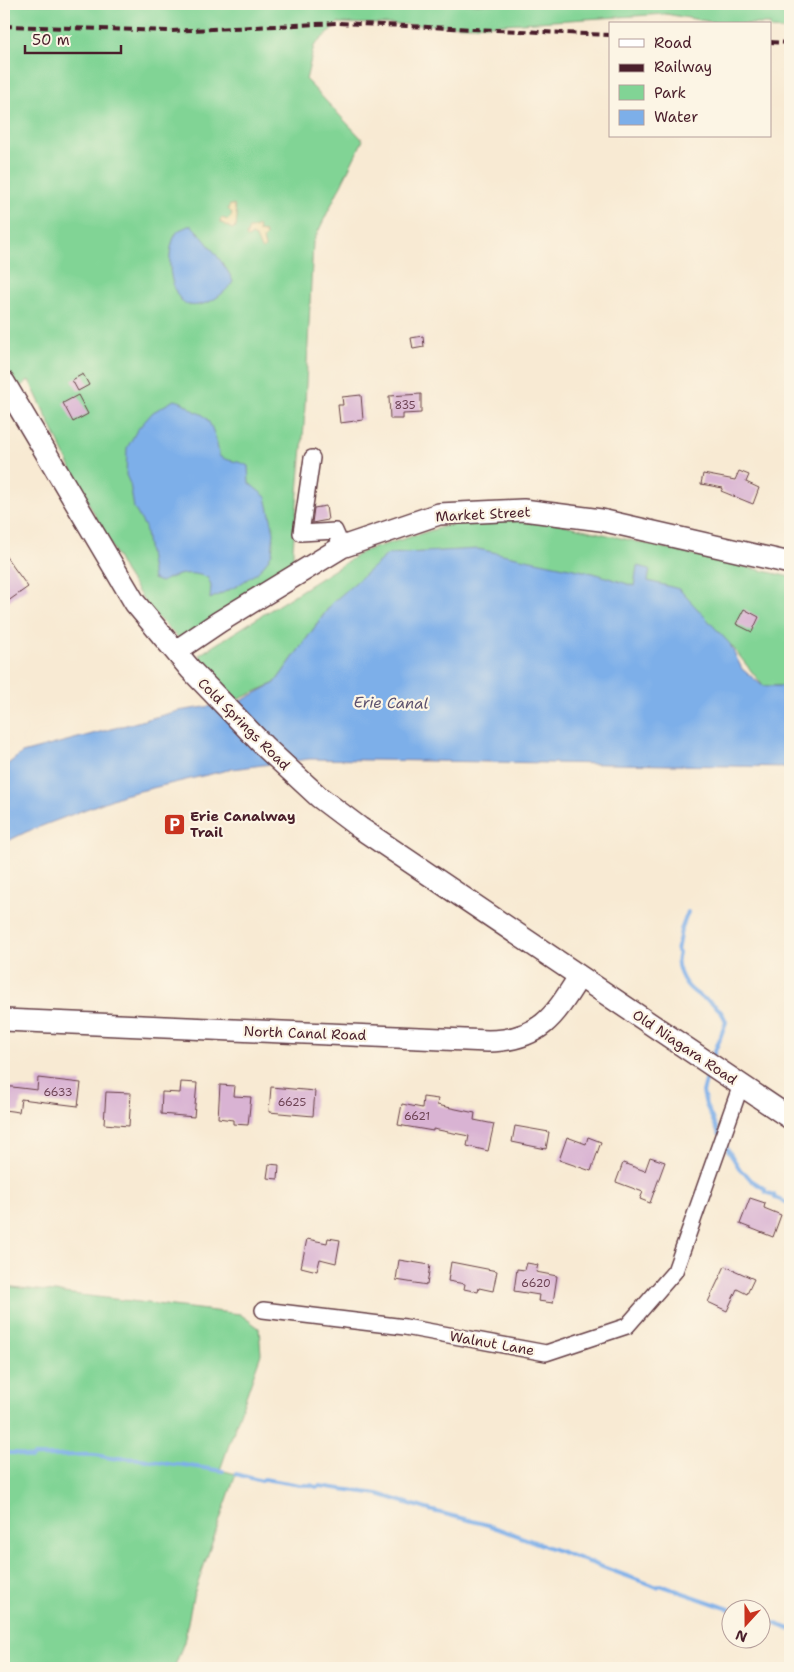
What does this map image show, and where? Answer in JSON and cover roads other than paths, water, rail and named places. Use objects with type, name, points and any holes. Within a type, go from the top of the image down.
[{"type":"street","name":"Cold Springs Road","points":[[4,382],[135,603],[192,670],[265,748],[319,797],[360,828],[579,977]]},
{"type":"street","points":[[312,458],[301,533],[335,531],[342,547]]},
{"type":"street","name":"Market Street","points":[[176,651],[219,622],[342,547],[439,514],[523,510],[601,520],[790,563]]},
{"type":"street","name":"North Canal Road","points":[[4,1020],[488,1041],[507,1040],[525,1036],[545,1023],[563,1002],[579,977]]},
{"type":"street","name":"Old Niagara Road","points":[[579,977],[790,1118]]},
{"type":"street","name":"Walnut Lane","points":[[263,1310],[405,1327],[546,1353],[627,1326],[675,1271],[741,1084]]},
{"type":"water","points":[[192,226],[208,245],[227,270],[233,282],[216,298],[203,304],[189,305],[183,302],[174,288],[171,278],[171,247],[178,231]]},
{"type":"water","points":[[174,400],[183,403],[206,418],[214,434],[219,456],[248,466],[249,483],[266,497],[274,532],[272,553],[258,572],[237,586],[210,599],[211,586],[208,578],[196,574],[184,574],[161,582],[153,579],[145,527],[134,508],[130,484],[126,475],[127,448],[137,430],[153,412]]},
{"type":"water","name":"Erie Canal","points":[[478,549],[593,573],[634,586],[637,566],[650,569],[648,581],[679,589],[730,644],[742,669],[763,686],[790,686],[790,767],[309,759],[232,769],[123,795],[26,832],[4,843],[4,767],[22,753],[178,711],[239,702],[275,683],[332,603],[388,554]]},
{"type":"waterway","points":[[688,912],[681,930],[677,951],[679,953],[680,974],[689,988],[720,1010],[726,1022],[712,1059]]},
{"type":"waterway","points":[[709,1070],[703,1092],[706,1105],[719,1134]]},
{"type":"waterway","points":[[725,1145],[741,1171],[765,1189],[765,1192],[790,1204]]},
{"type":"waterway","points":[[4,1453],[16,1453],[31,1458],[34,1456],[98,1455],[223,1471]]},
{"type":"waterway","points":[[236,1474],[262,1481],[264,1479],[378,1494],[488,1525],[657,1587],[660,1585],[722,1607]]},
{"type":"waterway","points":[[772,1623],[790,1629]]},
{"type":"railway","points":[[4,26],[170,31],[338,23],[609,35]]},
{"type":"railway","points":[[772,42],[790,43]]},
{"type":"place","name":"Erie Canalway Trail","points":[[174,824]]}]
